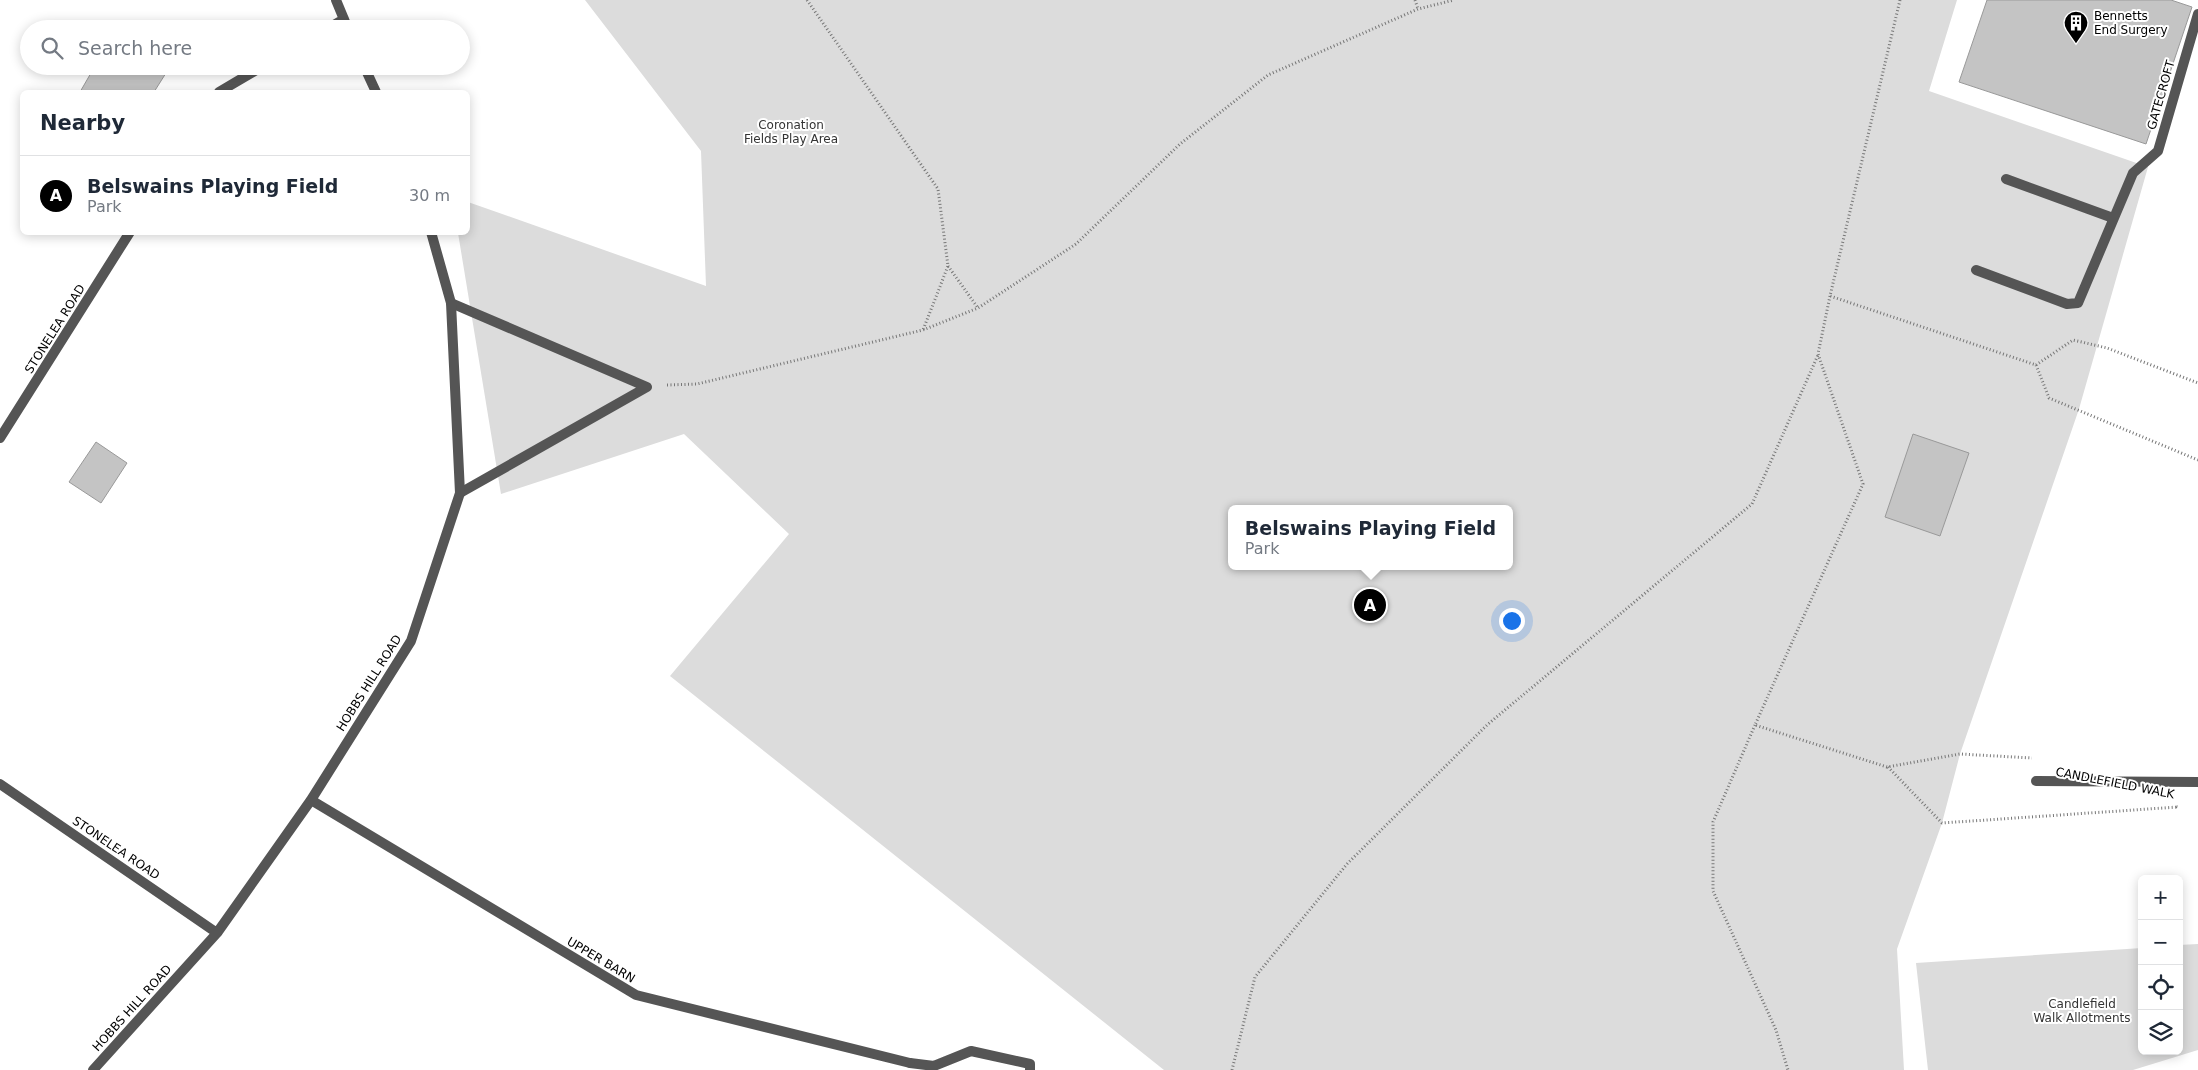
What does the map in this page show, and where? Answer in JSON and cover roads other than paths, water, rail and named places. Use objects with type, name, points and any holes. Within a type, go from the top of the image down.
[{"type":"street","points":[[336,0],[344,19]]},
{"type":"street","name":"GATECROFT","points":[[2113,218],[2133,173],[2158,151],[2198,14]]},
{"type":"street","points":[[222,90],[248,75]]},
{"type":"street","points":[[368,75],[375,90]]},
{"type":"street","points":[[1976,270],[2067,304],[2078,304],[2113,218],[2006,179]]},
{"type":"street","name":"STONELEA ROAD","points":[[0,438],[128,235]]},
{"type":"street","name":"HOBBS HILL ROAD","points":[[93,1070],[217,932],[311,800],[411,641],[460,493],[452,303],[432,235]]},
{"type":"street","points":[[452,303],[647,387],[460,493]]},
{"type":"street","name":"CANDLEFIELD WALK","points":[[2036,781],[2198,782]]},
{"type":"street","name":"STONELEA ROAD","points":[[0,784],[217,932]]},
{"type":"street","name":"UPPER BARN","points":[[311,800],[636,995],[910,1063],[934,1066],[971,1051],[1030,1064],[1030,1070]]},
{"type":"place","name":"Bennetts End Surgery","points":[[2076,44]]},
{"type":"place","name":"Belswains Playing Field","points":[[1370,605]]},
{"type":"park label","name":"Coronation Fields Play Area","points":[[791,132]]},
{"type":"park label","name":"Candlefield Walk Allotments","points":[[2082,1011]]}]
